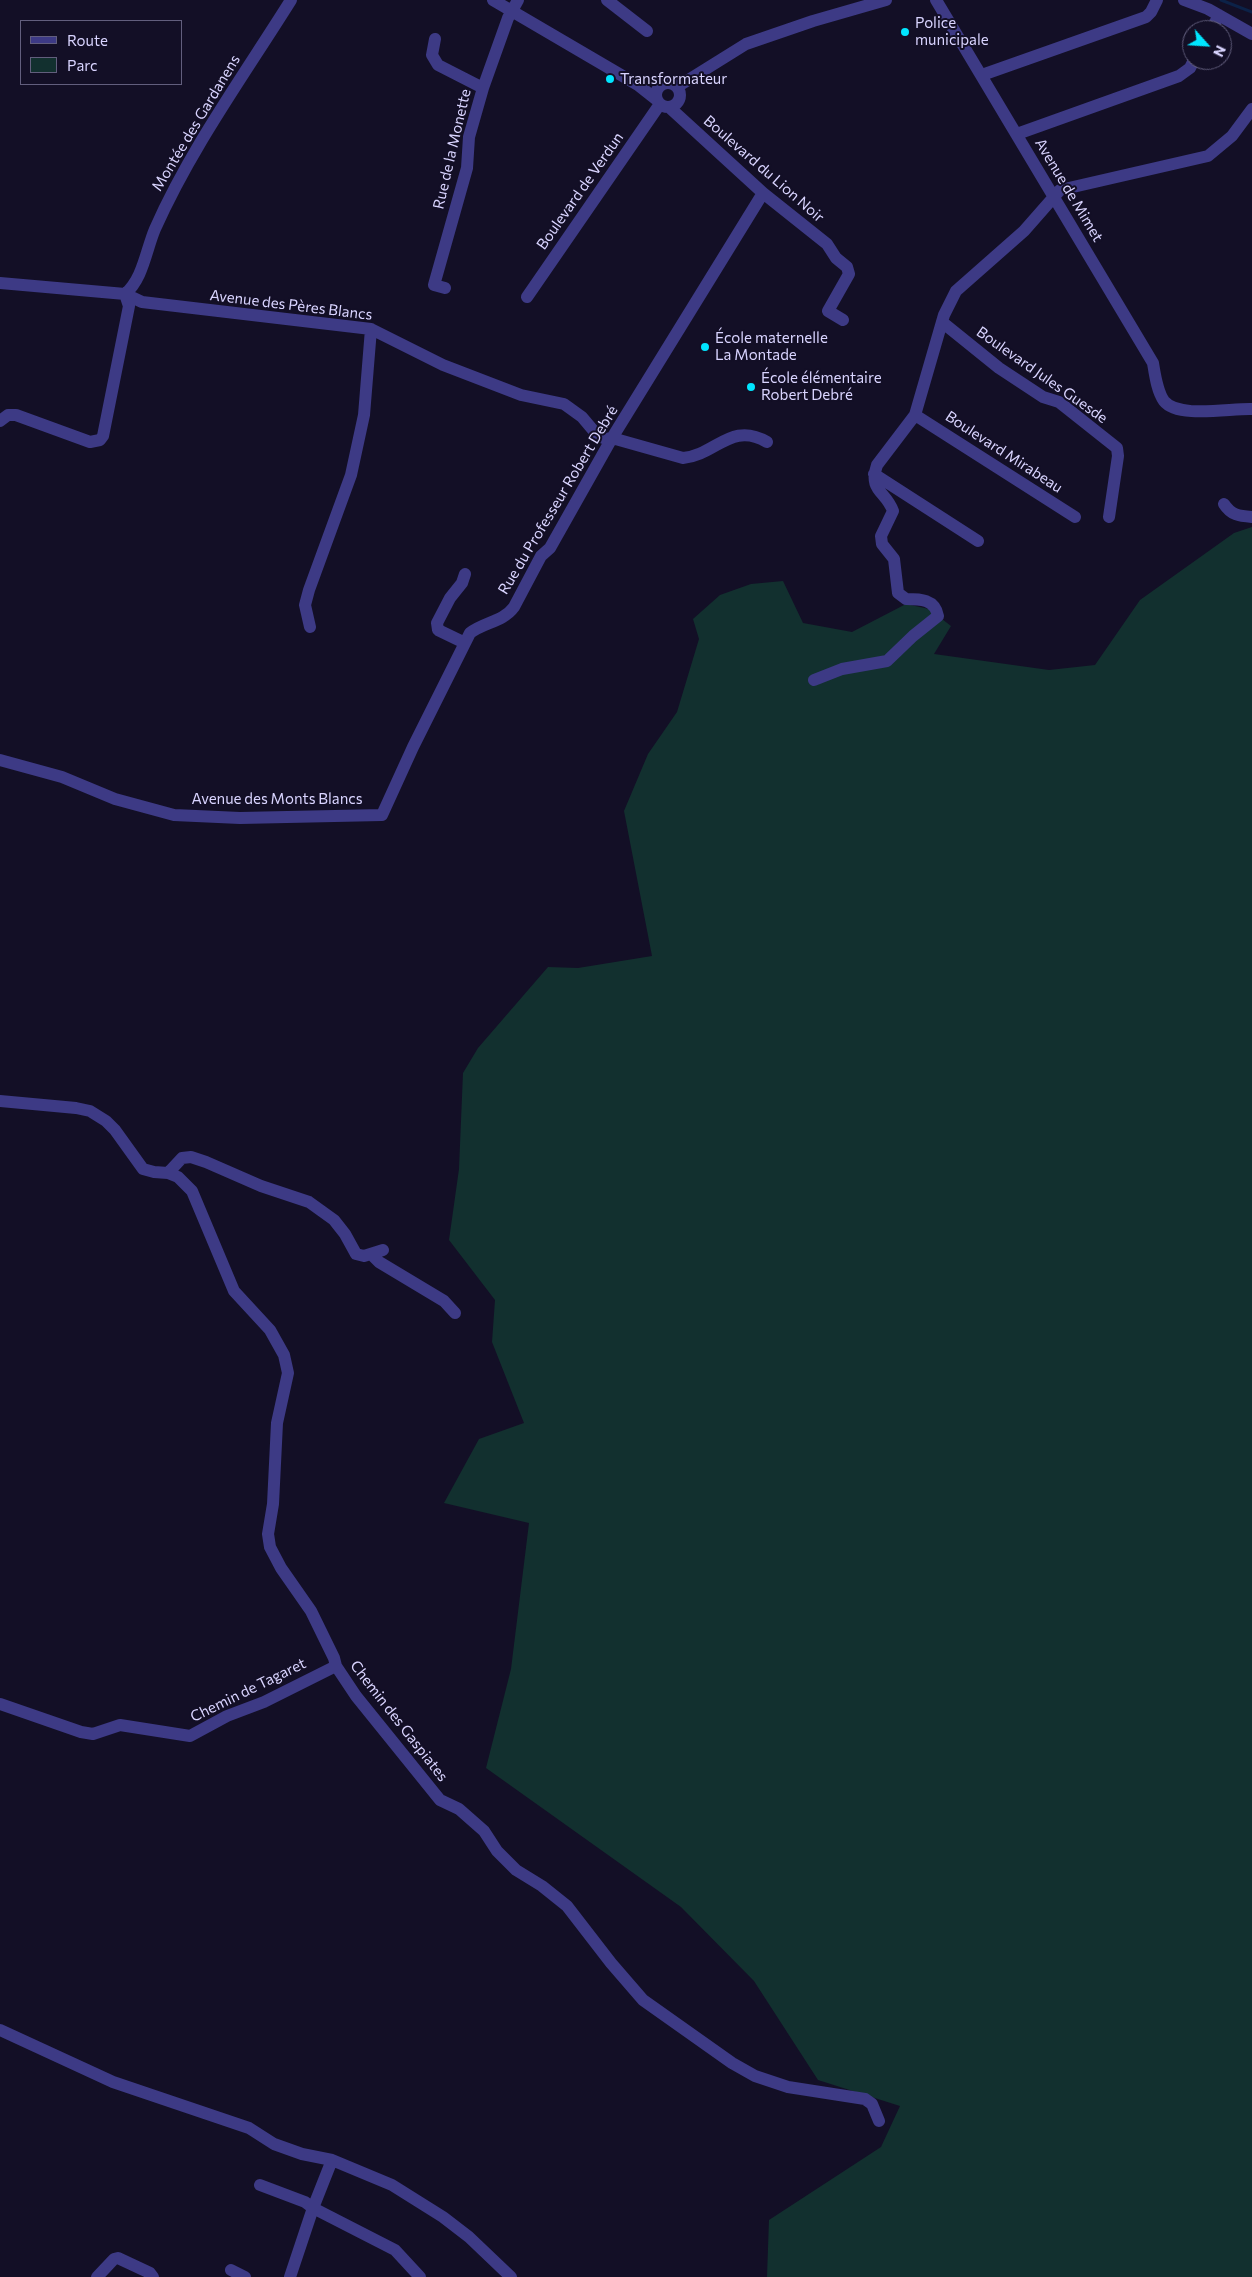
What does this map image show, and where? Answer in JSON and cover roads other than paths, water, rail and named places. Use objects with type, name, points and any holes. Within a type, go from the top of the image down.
[{"type":"street","name":"Montée des Gardanens","points":[[126,294],[135,285],[153,233],[173,188],[291,0]]},
{"type":"street","name":"Boulevard du Lion Noir","points":[[493,0],[515,5],[666,103],[763,193],[827,244],[836,258],[849,271],[828,311],[843,320]]},
{"type":"street","points":[[607,0],[647,30]]},
{"type":"street","points":[[638,85],[659,86],[666,83],[677,86],[746,44],[813,21],[886,0]]},
{"type":"street","name":"Avenue de Mimet","points":[[936,0],[1153,363],[1155,378],[1164,401],[1172,407],[1188,411],[1252,409]]},
{"type":"street","points":[[982,75],[1146,17],[1157,0]]},
{"type":"street","points":[[1184,0],[1219,15],[1252,34]]},
{"type":"street","name":"Rue de la Monette","points":[[445,288],[434,285],[467,168],[469,137],[483,88],[515,5]]},
{"type":"street","points":[[1216,20],[1219,15]]},
{"type":"street","points":[[435,38],[432,55],[438,65],[483,88]]},
{"type":"street","points":[[1017,134],[1179,76],[1187,70]]},
{"type":"street","points":[[659,86],[656,93],[666,103],[680,93],[677,86]]},
{"type":"street","name":"Boulevard de Verdun","points":[[526,296],[666,103]]},
{"type":"street","points":[[814,680],[842,669],[887,661],[912,636],[938,616],[936,609],[930,603],[923,599],[906,599],[898,593],[894,559],[882,544],[881,536],[890,521],[893,511],[890,504],[875,486],[874,474],[878,465],[915,414],[942,322],[956,291],[1024,231],[1060,190],[1208,156],[1227,141],[1252,109]]},
{"type":"street","name":"Rue du Professeur Robert Debré","points":[[382,816],[470,633],[479,626],[508,614],[514,607],[541,556],[550,548],[612,438],[763,193]]},
{"type":"street","name":"Avenue des Pères Blancs","points":[[0,283],[126,294],[142,302],[371,329],[443,365],[521,395],[564,404],[582,417],[598,436],[606,439],[612,438],[683,458],[692,457],[735,436],[755,435],[767,442]]},
{"type":"street","points":[[0,421],[8,415],[16,415],[90,442],[100,440],[103,436],[129,306],[126,294]]},
{"type":"street","name":"Boulevard Jules Guesde","points":[[942,322],[999,368],[1043,397],[1059,402],[1117,448],[1118,456],[1109,517]]},
{"type":"street","points":[[310,627],[305,605],[308,590],[351,475],[362,424],[371,329]]},
{"type":"street","name":"Boulevard Mirabeau","points":[[915,414],[1075,518]]},
{"type":"street","points":[[874,474],[978,541]]},
{"type":"street","points":[[1224,504],[1229,512],[1239,516],[1252,517]]},
{"type":"street","points":[[464,643],[438,630],[437,623],[450,598],[462,583],[465,574]]},
{"type":"street","name":"Avenue des Monts Blancs","points":[[0,760],[62,777],[115,799],[174,815],[240,818],[382,816]]},
{"type":"street","points":[[0,1101],[76,1108],[90,1112],[106,1121],[115,1130],[143,1169],[168,1173],[177,1161],[191,1157],[261,1186],[309,1202],[334,1220],[346,1234],[356,1254],[364,1256],[377,1252],[379,1262],[444,1300],[455,1313]]},
{"type":"street","name":"Chemin des Gaspiates","points":[[168,1173],[178,1177],[192,1192],[234,1291],[270,1330],[284,1355],[288,1373],[278,1423],[273,1504],[268,1534],[270,1547],[281,1568],[311,1611],[336,1666],[356,1696],[440,1800],[459,1809],[484,1832],[498,1852],[516,1870],[542,1886],[567,1906],[610,1964],[644,2000],[732,2063],[755,2076],[788,2087],[865,2099],[872,2104],[879,2121]]},
{"type":"street","name":"Chemin de Tagaret","points":[[0,1704],[81,1732],[93,1734],[120,1724],[190,1736],[227,1716],[264,1702],[336,1666]]},
{"type":"street","points":[[0,2030],[113,2082],[249,2128],[274,2144],[302,2154],[332,2160],[392,2185],[470,2237],[511,2277]]},
{"type":"street","points":[[290,2277],[332,2160]]},
{"type":"street","points":[[260,2185],[305,2202],[395,2250],[420,2277]]},
{"type":"street","points":[[97,2277],[114,2259],[118,2258],[150,2273],[152,2277]]},
{"type":"street","points":[[231,2270],[245,2277]]},
{"type":"waterway","points":[[1221,0],[1252,12]]},
{"type":"place","name":"Police municipale","points":[[905,32]]},
{"type":"place","name":"Transformateur","points":[[610,79]]},
{"type":"place","name":"École maternelle La Montade","points":[[705,347]]},
{"type":"place","name":"École élémentaire Robert Debré","points":[[751,387]]}]
